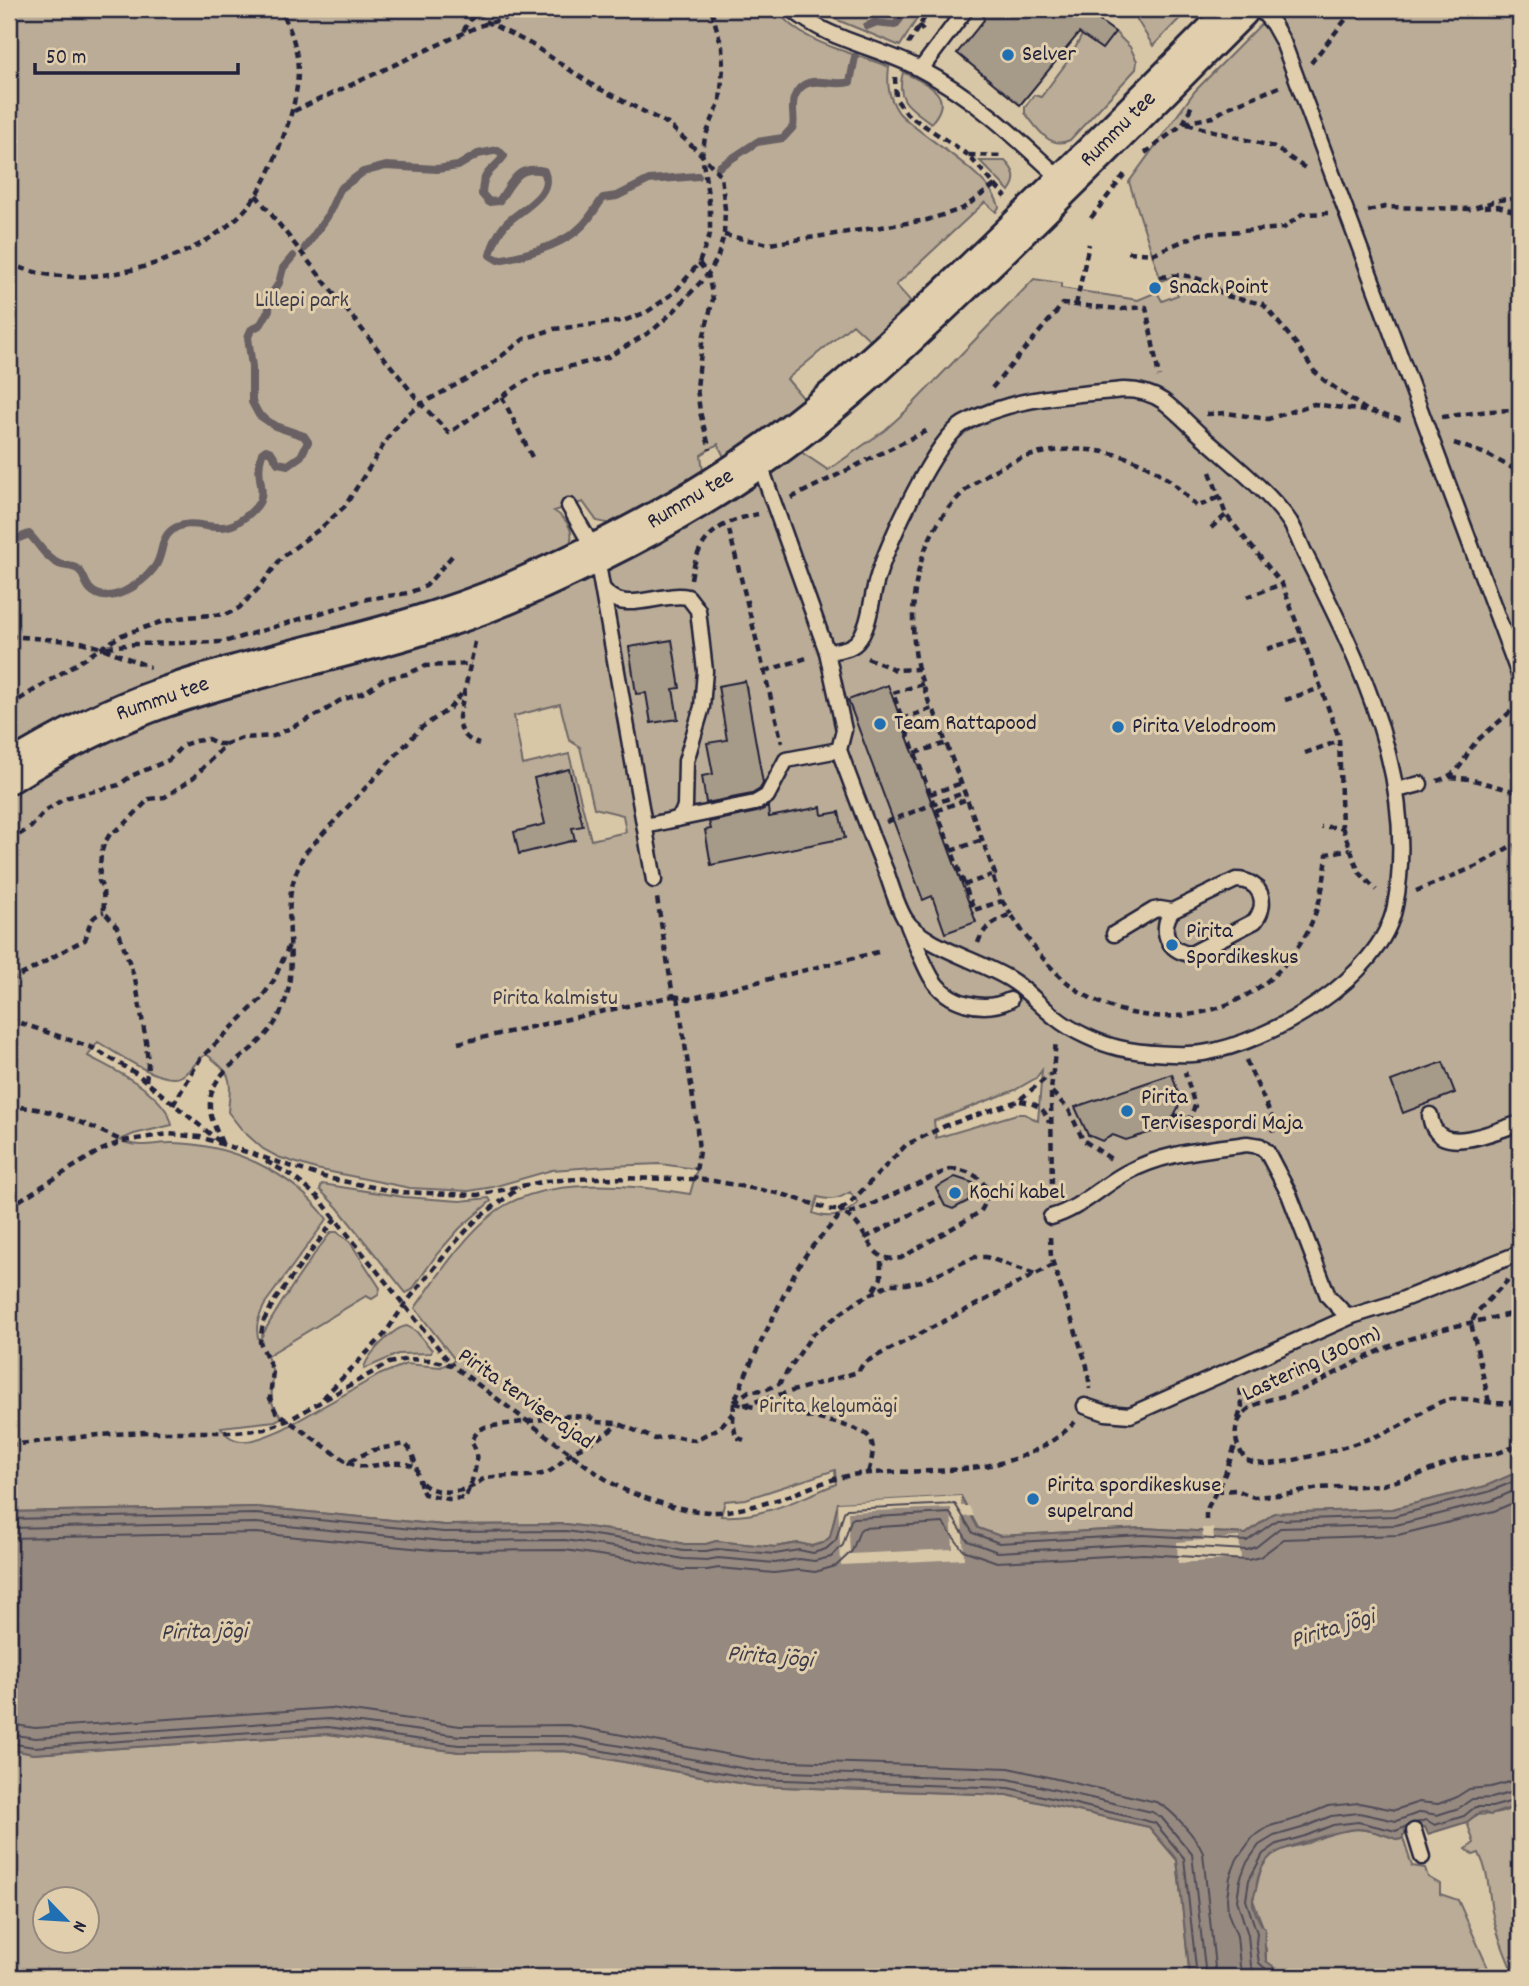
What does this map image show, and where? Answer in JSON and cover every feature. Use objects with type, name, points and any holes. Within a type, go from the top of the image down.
[{"type":"main road","name":"Rummu tee","points":[[9,773],[105,720],[162,698],[478,606],[596,553],[690,502],[757,459],[881,358],[1066,183],[1239,9]]},
{"type":"lane","points":[[792,9],[806,21],[921,69],[966,97],[1006,127],[1066,183]]},
{"type":"lane","points":[[921,69],[966,9]]},
{"type":"lane","points":[[1260,9],[1283,42],[1520,677]]},
{"type":"lane","points":[[827,652],[847,649],[857,642],[863,631],[877,577],[902,519],[934,457],[960,426],[989,413],[1041,399],[1138,390],[1168,406],[1249,478],[1289,522],[1338,619],[1387,742],[1397,790],[1399,840],[1394,909],[1380,940],[1365,962],[1345,982],[1291,1019],[1226,1048],[1180,1054],[1121,1049],[1058,1021],[1018,984],[932,941],[906,921]]},
{"type":"lane","points":[[757,459],[827,652],[844,730],[839,750],[868,829],[931,976],[944,992],[961,1002],[982,1007],[999,1005],[1010,1000]]},
{"type":"lane","points":[[569,506],[596,553],[654,880]]},
{"type":"lane","points":[[604,590],[615,600],[630,602],[671,596],[688,597],[698,610],[705,686],[702,707],[686,761],[685,806],[677,819]]},
{"type":"lane","points":[[645,825],[755,803],[767,796],[786,761],[839,750]]},
{"type":"lane","points":[[1397,790],[1420,784]]},
{"type":"lane","points":[[1114,934],[1154,911],[1172,911],[1236,880],[1257,887],[1262,898],[1261,911],[1255,921],[1191,954],[1176,949],[1166,938],[1166,924],[1172,911]]},
{"type":"lane","points":[[1430,1115],[1436,1133],[1455,1140],[1465,1140],[1520,1124]]},
{"type":"lane","points":[[1051,1217],[1073,1208],[1124,1174],[1164,1156],[1247,1144],[1260,1146],[1267,1152],[1289,1194],[1328,1296],[1344,1313],[1352,1316]]},
{"type":"lane","points":[[1085,1406],[1106,1413],[1130,1415],[1352,1316],[1391,1304],[1515,1255]]},
{"type":"lane","points":[[1414,1831],[1422,1857]]},
{"type":"path","points":[[9,263],[60,275],[90,276],[153,264],[195,247],[230,224],[256,195],[276,157],[293,112],[299,66],[292,33],[280,9]]},
{"type":"path","points":[[460,34],[477,9]]},
{"type":"path","points":[[256,195],[421,404],[449,433],[539,374],[608,357],[637,341],[675,310],[708,274],[724,236],[725,209],[721,176],[668,124],[594,86],[531,44],[482,20],[477,9]]},
{"type":"path","points":[[293,112],[460,34],[538,9]]},
{"type":"path","points":[[9,705],[122,635],[142,627],[186,617],[227,614],[239,608],[251,598],[282,557],[345,506],[391,433],[421,404],[465,382],[524,339],[538,332],[623,321],[647,312],[675,292],[699,263],[710,233],[711,221],[702,155],[705,136],[720,101],[723,85],[722,47],[711,9]]},
{"type":"path","points":[[906,49],[930,9]]},
{"type":"path","points":[[919,25],[935,48]]},
{"type":"path","points":[[897,69],[895,99],[907,114],[968,155],[1012,202]]},
{"type":"path","points":[[1140,156],[1183,124],[1195,125],[1280,149],[1320,180],[1336,188]]},
{"type":"path","points":[[968,155],[1010,156]]},
{"type":"path","points":[[1091,218],[1132,165]]},
{"type":"path","points":[[724,236],[769,244],[927,220],[962,209],[995,185]]},
{"type":"path","points":[[1471,209],[1499,200],[1520,198]]},
{"type":"path","points":[[1128,252],[1152,254],[1200,234],[1284,228],[1302,214],[1363,212],[1385,207],[1471,209],[1499,206],[1520,213]]},
{"type":"path","points":[[1076,305],[1088,244]]},
{"type":"path","points":[[699,263],[708,274],[713,299],[702,343],[697,388],[710,450]]},
{"type":"path","points":[[9,272],[15,266]]},
{"type":"path","points":[[1160,277],[1193,277],[1205,281],[1226,296],[1263,304],[1297,345],[1314,371],[1368,411]]},
{"type":"path","points":[[688,597],[695,560],[706,538],[718,528],[738,518],[760,514],[775,507],[932,428],[960,426],[1063,304],[1122,309],[1146,307],[1168,406],[1196,414],[1226,413],[1268,419],[1314,404],[1368,411],[1425,425],[1448,441],[1486,454],[1520,472]]},
{"type":"path","points":[[502,397],[534,461]]},
{"type":"path","points":[[1425,425],[1463,413],[1520,410]]},
{"type":"path","points":[[964,885],[995,874],[947,743],[933,708],[931,709],[914,650],[913,611],[922,559],[939,522],[947,510],[990,473],[1016,460],[1056,450],[1088,450],[1119,455],[1149,468],[1176,486],[1197,507],[1219,497]]},
{"type":"path","points":[[1210,471],[1226,515],[1282,584],[1321,688],[1339,741],[1342,827],[1359,872]]},
{"type":"path","points":[[1211,528],[1226,515]]},
{"type":"path","points":[[729,530],[786,761]]},
{"type":"path","points":[[102,648],[136,644],[224,642],[367,599],[408,593],[426,586],[452,556]]},
{"type":"path","points":[[1247,597],[1282,584]]},
{"type":"path","points":[[478,606],[477,635],[464,691],[459,728],[464,736],[479,744]]},
{"type":"path","points":[[9,636],[81,642],[151,667]]},
{"type":"path","points":[[1267,649],[1302,638]]},
{"type":"path","points":[[847,649],[896,670],[918,669]]},
{"type":"path","points":[[765,671],[827,652]]},
{"type":"path","points":[[9,841],[65,798],[119,785],[131,776],[169,760],[183,745],[208,739],[218,744],[226,744],[242,738],[274,736],[339,701],[365,692],[384,679],[407,674],[425,666],[471,663]]},
{"type":"path","points":[[923,684],[893,693],[902,719],[974,910],[1002,901]]},
{"type":"path","points":[[1285,700],[1321,688]]},
{"type":"path","points":[[222,1144],[209,1109],[213,1087],[226,1069],[262,1039],[276,1022],[287,998],[291,940],[290,900],[295,872],[304,854],[421,728],[449,709],[464,691]]},
{"type":"path","points":[[1520,701],[1510,714],[1474,744],[1466,760],[1449,777],[1469,779],[1520,793]]},
{"type":"path","points":[[902,719],[931,709]]},
{"type":"path","points":[[1305,753],[1339,741]]},
{"type":"path","points":[[915,753],[947,743]]},
{"type":"path","points":[[146,1082],[146,1041],[135,978],[117,927],[104,912],[103,888],[99,881],[101,854],[110,834],[123,826],[149,799],[165,797],[194,777],[226,744]]},
{"type":"path","points":[[930,794],[962,783]]},
{"type":"path","points":[[868,829],[966,792]]},
{"type":"path","points":[[936,811],[968,799]]},
{"type":"path","points":[[1321,827],[1342,827]]},
{"type":"path","points":[[951,850],[982,840]]},
{"type":"path","points":[[1394,909],[1406,897],[1423,888],[1477,866],[1511,846],[1520,845]]},
{"type":"path","points":[[992,875],[1002,901],[1012,914]]},
{"type":"path","points":[[654,880],[696,1119],[699,1151],[695,1179]]},
{"type":"path","points":[[9,980],[51,960],[71,944],[85,940],[94,916],[104,912]]},
{"type":"path","points":[[173,1105],[200,1059],[260,1000],[275,980],[291,940]]},
{"type":"path","points":[[458,1043],[676,997],[689,999],[878,953]]},
{"type":"path","points":[[9,1018],[93,1048],[137,1074],[222,1144]]},
{"type":"path","points":[[1058,1021],[1051,1091],[1054,1167],[1049,1248],[1091,1380],[1085,1406]]},
{"type":"path","points":[[1248,1064],[1275,1125]]},
{"type":"path","points":[[744,1440],[736,1437],[734,1402],[796,1270],[809,1250],[837,1219],[840,1210],[906,1145],[945,1126],[1018,1101],[1052,1073]]},
{"type":"path","points":[[1051,1091],[1069,1110],[1083,1140],[1095,1148]]},
{"type":"path","points":[[1174,1115],[1189,1119],[1195,1107],[1193,1096]]},
{"type":"path","points":[[1018,1101],[1034,1103],[1042,1109],[1051,1131]]},
{"type":"path","points":[[9,1108],[48,1112],[123,1141]]},
{"type":"path","points":[[9,1207],[99,1151],[123,1141],[169,1134],[185,1134],[327,1178],[398,1192],[478,1195],[522,1185],[594,1178],[695,1179],[782,1195],[840,1210],[849,1213],[950,1169],[969,1170],[980,1179],[986,1193],[980,1212],[901,1258],[881,1257],[857,1224],[840,1210]]},
{"type":"path","points":[[256,1155],[292,1176],[318,1197],[452,1366]]},
{"type":"path","points":[[319,1403],[384,1335],[405,1304],[477,1219],[522,1185]]},
{"type":"path","points":[[865,1238],[937,1201]]},
{"type":"path","points":[[336,1218],[296,1270],[263,1322],[260,1342],[273,1371],[270,1398],[276,1412],[359,1468],[373,1463],[403,1463],[416,1468]]},
{"type":"path","points":[[1489,1402],[1471,1322],[1511,1276],[1515,1255]]},
{"type":"path","points":[[874,1291],[881,1278],[881,1257]]},
{"type":"path","points":[[734,1402],[749,1391],[765,1390],[779,1384],[813,1335],[833,1318],[874,1291],[890,1284],[921,1281],[975,1257],[986,1257],[1035,1274]]},
{"type":"path","points":[[744,1405],[858,1372],[863,1364],[871,1359],[1053,1265]]},
{"type":"path","name":"Lastering (300m)","points":[[1206,1520],[1206,1511],[1225,1474],[1235,1445],[1236,1426],[1245,1411],[1297,1392],[1387,1348],[1429,1333],[1520,1312]]},
{"type":"path","name":"Pirita terviserajad","points":[[9,1445],[145,1432],[236,1432],[265,1429],[289,1420],[388,1363],[408,1359],[430,1360],[452,1366],[571,1454],[628,1491],[683,1508],[723,1512],[752,1507],[836,1477],[868,1473],[961,1470],[995,1466],[1020,1459],[1047,1446],[1066,1432],[1077,1421],[1085,1406]]},
{"type":"path","points":[[1235,1368],[1242,1406],[1236,1426]]},
{"type":"path","points":[[1235,1445],[1246,1460],[1265,1464],[1311,1455],[1396,1428],[1438,1402],[1461,1397],[1511,1403],[1520,1399]]},
{"type":"path","points":[[734,1402],[865,1432],[871,1438],[873,1452],[868,1473]]},
{"type":"path","points":[[347,1462],[373,1450],[405,1444],[410,1448],[424,1494],[440,1498],[465,1498],[477,1459],[477,1451],[471,1441],[478,1431],[496,1424],[567,1416],[590,1417],[595,1422],[617,1423],[655,1439],[673,1436],[695,1440],[719,1428],[733,1413]]},
{"type":"path","points":[[421,1482],[436,1491],[468,1488],[489,1477],[544,1474],[560,1465],[571,1454],[588,1446],[593,1439],[605,1434],[617,1423]]},
{"type":"path","points":[[1216,1491],[1236,1490],[1254,1497],[1319,1488],[1382,1485],[1459,1459],[1498,1453],[1520,1445]]},
{"type":"green space","points":[[9,9],[776,9],[786,21],[813,39],[889,67],[889,91],[899,113],[970,169],[994,195],[999,207],[996,212],[985,202],[896,285],[913,304],[871,341],[853,324],[787,379],[805,400],[724,457],[718,444],[701,455],[703,471],[611,524],[597,521],[583,502],[554,511],[563,518],[571,532],[568,547],[459,633],[530,606],[695,523],[801,452],[828,470],[885,430],[906,411],[1034,279],[1061,283],[1061,288],[1138,300],[1157,292],[1162,301],[1178,295],[1171,277],[1161,281],[1129,182],[1195,91],[1276,9],[1520,9],[1520,1471],[1486,1486],[1392,1509],[1274,1513],[1246,1534],[1143,1528],[1000,1536],[978,1528],[837,1508],[830,1537],[823,1543],[812,1546],[798,1543],[775,1547],[716,1541],[684,1544],[651,1536],[566,1524],[444,1525],[256,1507],[9,1512]],"holes":[[[560,704],[569,740],[580,747],[594,808],[623,815],[626,832],[591,840],[569,754],[523,765],[514,716]],[[98,1042],[140,1067],[164,1077],[182,1076],[206,1054],[222,1067],[229,1078],[228,1112],[243,1131],[263,1149],[278,1157],[316,1169],[410,1188],[469,1191],[552,1170],[609,1166],[660,1164],[697,1169],[690,1194],[642,1188],[590,1186],[538,1192],[515,1200],[495,1212],[462,1245],[415,1308],[455,1360],[441,1367],[406,1364],[379,1375],[283,1429],[258,1439],[241,1441],[227,1435],[221,1427],[275,1421],[283,1417],[272,1403],[273,1373],[267,1356],[366,1296],[372,1299],[378,1295],[380,1288],[350,1242],[337,1232],[331,1232],[293,1285],[259,1341],[258,1321],[266,1302],[327,1219],[296,1187],[238,1155],[194,1145],[139,1145],[120,1140],[172,1125],[168,1113],[160,1103],[124,1076],[88,1056]],[[1042,1070],[1038,1121],[1025,1114],[1017,1114],[936,1138],[934,1121],[1015,1090],[1036,1078]],[[850,1192],[858,1203],[837,1216],[813,1213],[818,1197],[838,1198]],[[835,1470],[836,1484],[766,1511],[721,1516],[725,1501],[746,1499]]]},
{"type":"green space","points":[[811,9],[923,9],[900,46]]},
{"type":"green space","points":[[1133,9],[1189,9],[1153,46]]},
{"type":"green space","points":[[1115,32],[1130,47],[1137,61],[1136,69],[1070,140],[1050,140],[1025,113],[1025,107],[1034,95],[1041,97],[1070,58],[1082,35],[1102,49]]},
{"type":"green space","points":[[903,72],[929,86],[940,97],[938,113],[931,123],[903,97]]},
{"type":"green space","points":[[980,161],[1005,161],[1014,175],[1014,183],[1009,191]]},
{"type":"green space","points":[[322,1184],[404,1197],[460,1201],[489,1198],[491,1201],[460,1228],[437,1254],[412,1290],[406,1293],[337,1207],[320,1190]]},
{"type":"green space","points":[[407,1326],[416,1331],[432,1350],[431,1353],[398,1354],[364,1369],[369,1357],[381,1343],[395,1331]]},
{"type":"green space","points":[[328,1734],[459,1752],[564,1751],[755,1786],[1007,1795],[1149,1827],[1177,1860],[1190,1977],[9,1977],[9,1749],[33,1754]]},
{"type":"green space","points":[[1520,1805],[1520,1821],[1515,1825],[1520,1845],[1520,1977],[1515,1977],[1495,1924],[1483,1861],[1479,1853],[1473,1855],[1466,1849],[1474,1843],[1467,1822],[1477,1815],[1499,1813]]},
{"type":"green space","points":[[1357,1829],[1373,1831],[1399,1840],[1403,1838],[1412,1866],[1425,1868],[1428,1877],[1440,1884],[1440,1894],[1458,1900],[1492,1977],[1272,1977],[1263,1942],[1265,1932],[1253,1900],[1261,1869],[1268,1858],[1279,1850],[1308,1843],[1334,1832]]},
{"type":"water","name":"Pirita jõgi","points":[[1520,1471],[1520,1805],[1490,1815],[1483,1812],[1467,1822],[1428,1834],[1425,1827],[1403,1835],[1399,1840],[1358,1829],[1327,1835],[1271,1856],[1260,1872],[1253,1903],[1265,1929],[1266,1961],[1273,1966],[1276,1977],[1190,1977],[1177,1860],[1149,1827],[1007,1795],[755,1786],[564,1751],[459,1752],[328,1734],[33,1754],[9,1749],[9,1512],[256,1507],[444,1525],[566,1524],[651,1536],[684,1544],[716,1541],[775,1547],[798,1543],[812,1546],[823,1543],[830,1537],[838,1503],[961,1496],[978,1528],[1000,1536],[1143,1528],[1246,1534],[1274,1513],[1392,1509],[1486,1486]]},
{"type":"pier","points":[[961,1496],[961,1506],[969,1506],[974,1516],[962,1517],[964,1559],[841,1565],[838,1503]],"holes":[[[951,1508],[953,1549],[850,1554],[848,1512]]]},
{"type":"pier","points":[[1202,1528],[1213,1528],[1214,1539],[1239,1537],[1241,1559],[1178,1563],[1177,1542],[1203,1540]]},
{"type":"building","name":"Selver","points":[[981,9],[1099,9],[1093,16],[1115,32],[1102,49],[1079,33],[1020,105],[957,53],[984,20]]},
{"type":"building","points":[[672,640],[680,688],[673,689],[678,719],[651,723],[646,693],[636,694],[629,647]]},
{"type":"building","points":[[745,681],[763,783],[760,789],[752,794],[706,803],[702,776],[713,774],[707,743],[727,740],[718,686]]},
{"type":"building","points":[[888,685],[976,922],[945,933],[932,896],[923,900],[848,700]]},
{"type":"building","points":[[569,769],[583,826],[572,828],[575,840],[519,854],[514,832],[545,824],[534,778]]},
{"type":"building","points":[[768,807],[769,817],[821,807],[822,815],[839,812],[845,838],[711,865],[705,830],[711,829],[709,822],[757,812]]},
{"type":"building","points":[[1443,1062],[1455,1093],[1403,1113],[1391,1081]]},
{"type":"building","name":"Pirita Tervisespordi Maja","points":[[1172,1074],[1181,1102],[1168,1127],[1126,1140],[1113,1135],[1102,1141],[1088,1135],[1075,1107]]},
{"type":"building","name":"Kochi kabel","points":[[955,1177],[973,1183],[968,1201],[953,1209],[945,1206],[936,1188]]},
{"type":"waterway","points":[[867,26],[874,23],[895,25],[900,19],[894,9]]},
{"type":"waterway","points":[[719,167],[757,142],[783,138],[793,127],[793,102],[798,90],[811,82],[850,82],[855,57]]},
{"type":"waterway","points":[[305,248],[327,217],[340,189],[363,172],[386,166],[437,169],[458,166],[478,154],[498,150],[504,156],[484,180],[482,194],[489,202],[499,201],[512,181],[522,173],[528,170],[544,171],[546,180],[540,195],[505,225],[494,243],[490,255],[498,260],[532,252],[565,239],[589,219],[603,198],[617,196],[649,180],[698,176]]},
{"type":"waterway","points":[[9,542],[29,534],[54,561],[79,570],[90,589],[97,594],[115,595],[133,587],[149,574],[157,563],[165,538],[172,530],[187,524],[230,526],[251,513],[261,497],[262,453],[266,450],[271,452],[278,463],[288,465],[301,456],[308,442],[304,436],[275,426],[259,415],[252,402],[252,367],[248,337],[251,330],[261,324],[269,310],[270,297],[279,283],[283,268],[293,256]]},
{"type":"place","name":"Selver","points":[[1008,55]]},
{"type":"place","name":"Snack Point","points":[[1155,288]]},
{"type":"place","name":"Team Rattapood","points":[[880,724]]},
{"type":"place","name":"Pirita Velodroom","points":[[1118,727]]},
{"type":"place","name":"Pirita Spordikeskus","points":[[1172,945]]},
{"type":"place","name":"Pirita Tervisespordi Maja","points":[[1127,1111]]},
{"type":"place","name":"Kochi kabel","points":[[955,1193]]},
{"type":"place","name":"Pirita spordikeskuse supelrand","points":[[1033,1499]]},
{"type":"park label","name":"Lillepi park","points":[[302,301]]},
{"type":"park label","name":"Pirita kalmistu","points":[[555,999]]},
{"type":"park label","name":"Pirita kelgumägi","points":[[828,1407]]}]
